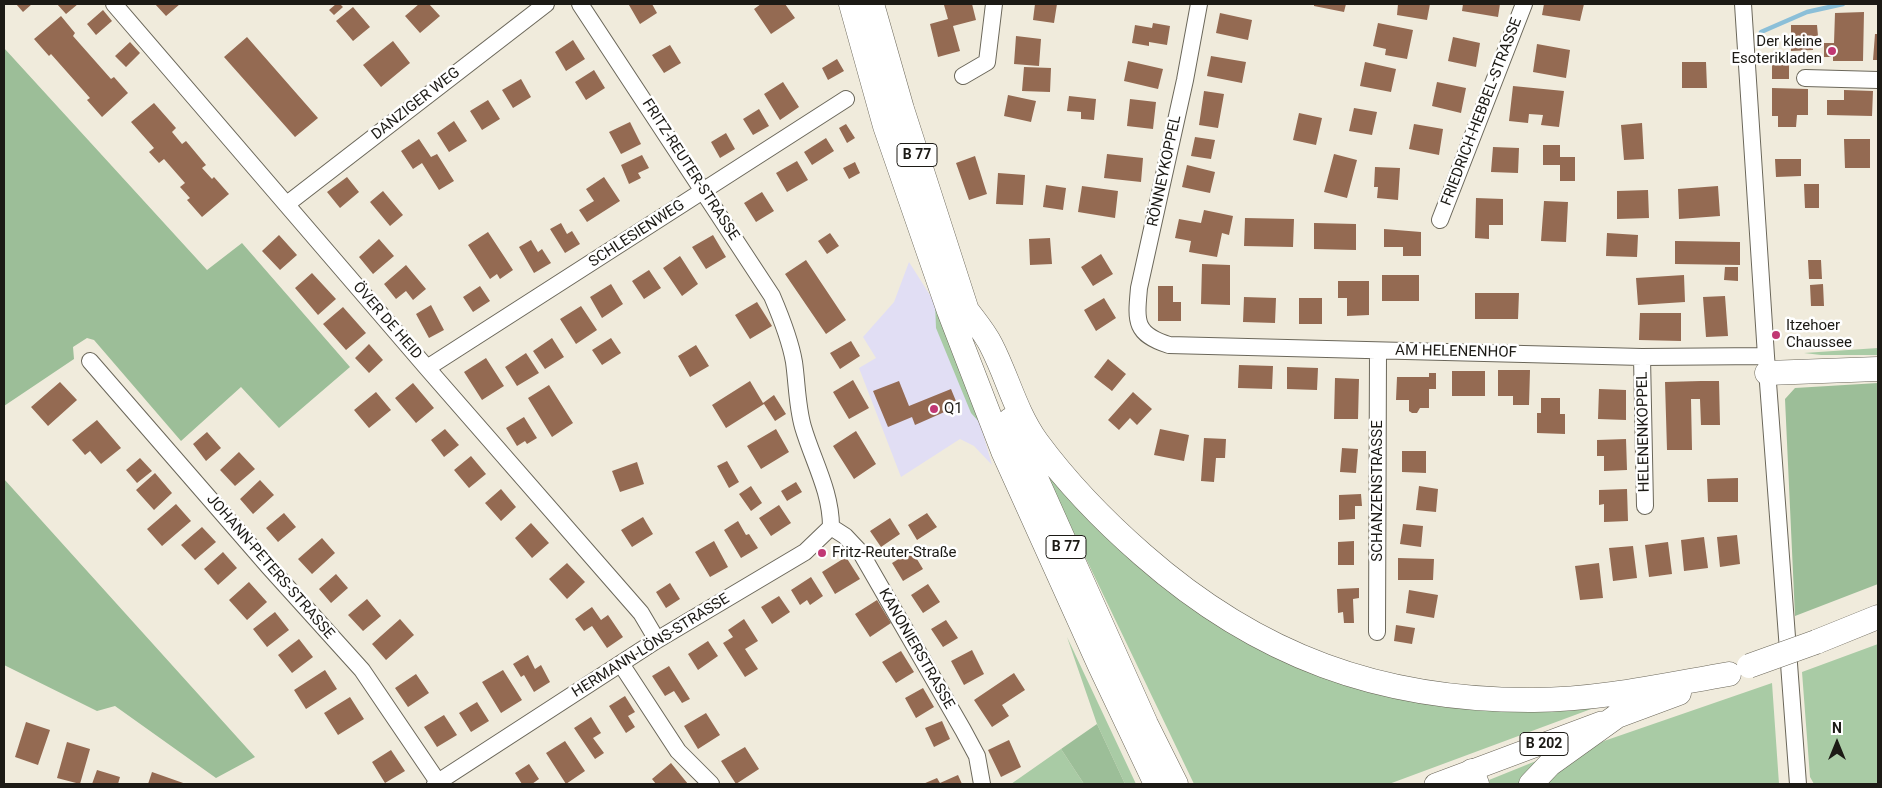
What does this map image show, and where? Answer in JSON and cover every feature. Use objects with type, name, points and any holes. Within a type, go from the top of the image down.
[{"type":"highway","name":"B 77","points":[[851,4],[885,126],[949,311],[1003,451],[1100,666],[1156,784]]},
{"type":"highway","name":"B 77","points":[[872,4],[902,109],[964,306],[1012,426],[1146,724],[1176,784]]},
{"type":"highway","points":[[964,306],[991,344],[1022,420],[1081,497],[1116,532],[1197,599],[1240,627],[1286,650],[1332,669],[1382,684],[1426,693],[1472,699],[1536,700],[1608,694],[1739,670]]},
{"type":"highway","points":[[1767,365],[1878,369]]},
{"type":"highway","name":"B 202","points":[[1618,716],[1878,617]]},
{"type":"highway","points":[[1531,784],[1550,764],[1618,716]]},
{"type":"main road","name":"B 202","points":[[1435,784],[1474,778],[1618,716]]},
{"type":"street","name":"ÖVER DE HEID","points":[[114,4],[641,614],[657,640]]},
{"type":"street","name":"DANZIGER WEG","points":[[287,204],[546,4]]},
{"type":"street","points":[[963,76],[987,62],[994,4]]},
{"type":"street","name":"RÖNNEYKOPPEL","points":[[1147,336],[1139,325],[1137,314],[1139,288],[1185,80],[1199,4]]},
{"type":"street","name":"FRIEDRICH-HEBBEL-STRASSE","points":[[1440,220],[1524,4]]},
{"type":"street","points":[[1743,4],[1798,784]]},
{"type":"street","name":"FRITZ-REUTER-STRASSE","points":[[585,5],[776,304],[794,360],[802,426],[825,487],[831,510],[831,527]]},
{"type":"street","points":[[1805,78],[1878,80]]},
{"type":"street","name":"SCHLESIENWEG","points":[[427,368],[846,99]]},
{"type":"street","name":"AM HELENENHOF","points":[[1147,336],[1169,345],[1642,357],[1767,365]]},
{"type":"street","name":"SCHANZENSTRASSE","points":[[1377,632],[1378,350]]},
{"type":"street","name":"HELENENKOPPEL","points":[[1642,357],[1645,506]]},
{"type":"street","name":"JOHANN-PETERS-STRASSE","points":[[90,361],[269,567],[362,670],[437,783]]},
{"type":"street","name":"HERMANN-LÖNS-STRASSE","points":[[437,783],[657,640],[805,552],[831,527]]},
{"type":"street","name":"KANONIERSTRASSE","points":[[831,527],[845,536],[861,553],[977,756],[982,784]]},
{"type":"street","points":[[621,664],[678,751],[712,784]]},
{"type":"shaded area","points":[[909,262],[935,303],[980,423],[992,465],[974,446],[960,439],[901,477],[859,368],[876,358],[863,337],[894,302]]},
{"type":"green space","points":[[4,48],[207,270],[242,243],[350,367],[279,428],[241,387],[181,441],[94,340],[87,338],[73,347],[74,359],[4,406]]},
{"type":"green space","points":[[935,303],[980,423],[971,413],[936,328]]},
{"type":"green space","points":[[1878,348],[1878,355],[1821,355],[1804,353]]},
{"type":"green space","points":[[1878,383],[1878,584],[1795,616],[1785,399],[1795,388]]},
{"type":"green space","points":[[1032,446],[1095,521],[1346,682],[1610,702],[1389,784],[1194,784]]},
{"type":"green space","points":[[4,479],[255,757],[216,778],[115,706],[97,711],[4,665]]},
{"type":"green space","points":[[1067,637],[1136,784],[1125,784],[1097,724]]},
{"type":"green space","points":[[1878,644],[1878,784],[1814,784],[1810,777],[1802,672]]},
{"type":"green space","points":[[1772,683],[1779,784],[1544,784],[1574,758],[1604,741]]},
{"type":"green space","points":[[1097,724],[1125,784],[1084,784],[1061,749]]},
{"type":"green space","points":[[1061,749],[1084,784],[1011,784]]},
{"type":"green space","points":[[1541,759],[1522,784],[1490,784],[1489,780]]},
{"type":"building","points":[[16,4],[32,4],[23,12]]},
{"type":"building","points":[[57,4],[78,4],[66,14]]},
{"type":"building","points":[[155,4],[180,4],[166,16]]},
{"type":"building","points":[[336,4],[340,4],[343,7],[334,15],[329,10]]},
{"type":"building","points":[[419,4],[429,4],[440,16],[420,33],[405,16]]},
{"type":"building","points":[[652,4],[657,13],[640,24],[629,5]]},
{"type":"building","points":[[761,4],[785,4],[795,18],[771,34],[754,9]]},
{"type":"building","points":[[972,4],[976,20],[953,26],[960,51],[938,57],[930,24],[948,19],[944,5]]},
{"type":"building","points":[[1035,4],[1057,4],[1054,23],[1033,20]]},
{"type":"building","points":[[1314,4],[1346,4],[1344,12],[1314,6]]},
{"type":"building","points":[[1398,4],[1430,4],[1427,20],[1397,15]]},
{"type":"building","points":[[1463,4],[1500,4],[1498,17],[1462,11]]},
{"type":"building","points":[[1544,4],[1584,4],[1580,21],[1542,15]]},
{"type":"building","points":[[353,7],[370,27],[353,41],[336,21]]},
{"type":"building","points":[[103,10],[112,21],[96,35],[87,24]]},
{"type":"building","points":[[1864,12],[1863,61],[1833,61],[1833,57],[1824,57],[1824,43],[1834,43],[1835,13]]},
{"type":"building","points":[[1220,13],[1252,20],[1248,40],[1216,33]]},
{"type":"building","points":[[61,16],[75,33],[73,36],[111,79],[114,77],[128,93],[102,117],[87,100],[90,98],[51,54],[49,56],[34,39]]},
{"type":"building","points":[[1153,23],[1170,26],[1167,45],[1149,42],[1149,46],[1132,43],[1135,25],[1152,28]]},
{"type":"building","points":[[1378,23],[1413,30],[1407,59],[1385,55],[1386,49],[1373,46]]},
{"type":"building","points":[[1791,25],[1817,25],[1818,36],[1813,36],[1813,50],[1791,51]]},
{"type":"building","points":[[1875,34],[1878,34],[1878,60],[1873,60]]},
{"type":"building","points":[[1016,36],[1041,39],[1039,66],[1014,64]]},
{"type":"building","points":[[247,37],[318,118],[295,137],[224,57]]},
{"type":"building","points":[[1453,37],[1480,43],[1476,67],[1448,61]]},
{"type":"building","points":[[573,40],[585,59],[566,71],[555,52]]},
{"type":"building","points":[[393,41],[410,63],[381,87],[363,65]]},
{"type":"building","points":[[130,42],[140,53],[126,67],[115,56]]},
{"type":"building","points":[[1537,44],[1570,50],[1566,78],[1533,72]]},
{"type":"building","points":[[670,45],[681,63],[664,73],[652,55]]},
{"type":"building","points":[[1211,56],[1246,62],[1242,83],[1207,76]]},
{"type":"building","points":[[837,59],[844,71],[828,80],[822,68]]},
{"type":"building","points":[[1128,61],[1163,69],[1158,89],[1124,81]]},
{"type":"building","points":[[1365,62],[1396,69],[1391,92],[1360,86]]},
{"type":"building","points":[[1682,62],[1706,62],[1707,88],[1682,88]]},
{"type":"building","points":[[1772,62],[1789,62],[1789,79],[1772,79]]},
{"type":"building","points":[[1024,67],[1051,68],[1050,92],[1022,91]]},
{"type":"building","points":[[594,70],[605,88],[586,100],[575,82]]},
{"type":"building","points":[[521,79],[531,97],[513,108],[502,90]]},
{"type":"building","points":[[783,82],[799,107],[780,120],[764,94]]},
{"type":"building","points":[[1437,82],[1466,88],[1461,113],[1432,106]]},
{"type":"building","points":[[1513,86],[1564,91],[1559,127],[1541,125],[1543,115],[1529,114],[1528,123],[1509,121]]},
{"type":"building","points":[[1772,88],[1808,89],[1808,115],[1797,115],[1796,127],[1778,127],[1778,116],[1772,116]]},
{"type":"building","points":[[1844,90],[1873,91],[1872,116],[1827,115],[1827,100],[1844,100]]},
{"type":"building","points":[[1204,91],[1224,94],[1218,128],[1199,125]]},
{"type":"building","points":[[1008,95],[1036,101],[1031,122],[1004,116]]},
{"type":"building","points":[[1069,96],[1096,99],[1094,120],[1081,119],[1081,112],[1067,111]]},
{"type":"building","points":[[1130,99],[1156,102],[1153,129],[1127,126]]},
{"type":"building","points":[[488,100],[500,119],[482,130],[470,111]]},
{"type":"building","points":[[154,103],[176,128],[172,132],[182,144],[186,141],[206,165],[202,168],[212,179],[214,177],[229,194],[202,217],[187,200],[190,198],[180,187],[185,183],[164,159],[159,163],[149,152],[154,148],[131,122]]},
{"type":"building","points":[[1354,108],[1377,112],[1372,135],[1349,131]]},
{"type":"building","points":[[759,109],[769,126],[753,135],[743,119]]},
{"type":"building","points":[[1299,113],[1322,118],[1316,145],[1293,140]]},
{"type":"building","points":[[454,121],[467,141],[449,152],[437,133]]},
{"type":"building","points":[[630,122],[641,144],[621,154],[609,132]]},
{"type":"building","points":[[1642,123],[1644,159],[1624,160],[1621,125]]},
{"type":"building","points":[[846,124],[855,138],[847,143],[839,128]]},
{"type":"building","points":[[1414,124],[1443,129],[1439,155],[1409,149]]},
{"type":"building","points":[[726,133],[735,149],[720,158],[711,142]]},
{"type":"building","points":[[1195,137],[1215,140],[1211,159],[1191,156]]},
{"type":"building","points":[[826,138],[834,151],[812,165],[804,152]]},
{"type":"building","points":[[419,139],[431,157],[437,154],[454,181],[439,190],[422,163],[413,169],[401,151]]},
{"type":"building","points":[[1844,139],[1870,139],[1870,168],[1845,168]]},
{"type":"building","points":[[1543,145],[1560,145],[1560,157],[1575,157],[1575,181],[1560,181],[1560,165],[1543,165]]},
{"type":"building","points":[[1493,147],[1519,148],[1518,173],[1491,172]]},
{"type":"building","points":[[1107,154],[1143,158],[1141,182],[1104,178]]},
{"type":"building","points":[[1334,154],[1357,160],[1347,198],[1324,192]]},
{"type":"building","points":[[642,155],[649,168],[638,173],[641,178],[629,184],[621,165]]},
{"type":"building","points":[[975,156],[987,194],[969,200],[956,163]]},
{"type":"building","points":[[1775,159],[1801,159],[1801,176],[1776,177]]},
{"type":"building","points":[[797,161],[808,180],[787,192],[776,173]]},
{"type":"building","points":[[855,162],[860,173],[849,179],[843,168]]},
{"type":"building","points":[[1187,165],[1215,172],[1210,193],[1182,187]]},
{"type":"building","points":[[1375,167],[1400,168],[1398,200],[1377,198],[1378,187],[1374,187]]},
{"type":"building","points":[[998,173],[1025,175],[1023,205],[996,204]]},
{"type":"building","points":[[347,177],[359,192],[340,208],[327,192]]},
{"type":"building","points":[[604,177],[620,201],[587,222],[579,210],[594,201],[586,189]]},
{"type":"building","points":[[1804,184],[1819,184],[1819,208],[1805,208]]},
{"type":"building","points":[[1046,185],[1066,188],[1063,210],[1043,207]]},
{"type":"building","points":[[1082,186],[1118,191],[1115,218],[1078,212]]},
{"type":"building","points":[[1718,186],[1720,216],[1679,219],[1678,189]]},
{"type":"building","points":[[1648,190],[1649,218],[1617,219],[1617,191]]},
{"type":"building","points":[[383,191],[403,215],[390,226],[370,202]]},
{"type":"building","points":[[762,192],[774,211],[756,222],[744,203]]},
{"type":"building","points":[[1476,198],[1503,199],[1503,225],[1489,225],[1489,239],[1475,238]]},
{"type":"building","points":[[1544,201],[1568,202],[1566,242],[1541,241]]},
{"type":"building","points":[[1204,210],[1233,216],[1229,235],[1222,233],[1217,257],[1189,252],[1191,241],[1175,238],[1179,219],[1201,223]]},
{"type":"building","points":[[1245,218],[1294,219],[1293,247],[1244,246]]},
{"type":"building","points":[[561,223],[567,234],[572,231],[580,244],[565,253],[550,229]]},
{"type":"building","points":[[1314,223],[1356,224],[1356,250],[1314,249]]},
{"type":"building","points":[[1384,229],[1421,232],[1421,256],[1403,256],[1403,247],[1384,247]]},
{"type":"building","points":[[488,232],[513,270],[500,279],[497,274],[490,279],[468,245]]},
{"type":"building","points":[[830,233],[839,246],[827,254],[818,241]]},
{"type":"building","points":[[1607,233],[1638,235],[1637,257],[1606,256]]},
{"type":"building","points":[[279,235],[297,255],[280,270],[262,251]]},
{"type":"building","points":[[713,235],[726,257],[706,269],[692,247]]},
{"type":"building","points":[[1050,238],[1052,264],[1030,265],[1029,239]]},
{"type":"building","points":[[379,239],[394,256],[373,274],[359,257]]},
{"type":"building","points":[[531,240],[538,252],[542,249],[551,263],[534,273],[519,247]]},
{"type":"building","points":[[1675,241],[1740,242],[1740,265],[1675,264]]},
{"type":"building","points":[[1101,254],[1113,274],[1093,286],[1081,267]]},
{"type":"building","points":[[680,256],[698,284],[682,296],[663,268]]},
{"type":"building","points":[[806,260],[846,320],[826,334],[785,274]]},
{"type":"building","points":[[1808,260],[1821,260],[1822,279],[1809,279]]},
{"type":"building","points":[[1202,264],[1230,265],[1230,305],[1201,304]]},
{"type":"building","points":[[406,265],[426,289],[413,300],[406,291],[396,299],[384,284]]},
{"type":"building","points":[[1725,267],[1738,267],[1738,281],[1724,280]]},
{"type":"building","points":[[649,270],[661,288],[644,299],[632,281]]},
{"type":"building","points":[[312,273],[336,299],[318,315],[295,288]]},
{"type":"building","points":[[1382,275],[1419,275],[1419,301],[1382,301]]},
{"type":"building","points":[[1684,275],[1685,302],[1638,305],[1636,278]]},
{"type":"building","points":[[1338,281],[1369,281],[1369,315],[1347,316],[1347,298],[1338,298]]},
{"type":"building","points":[[611,284],[623,304],[602,318],[590,297]]},
{"type":"building","points":[[1823,284],[1824,306],[1811,306],[1810,285]]},
{"type":"building","points":[[480,286],[490,301],[473,312],[463,297]]},
{"type":"building","points":[[1158,286],[1173,286],[1173,302],[1181,302],[1181,321],[1158,321]]},
{"type":"building","points":[[1475,293],[1519,293],[1518,319],[1475,319]]},
{"type":"building","points":[[1725,296],[1728,336],[1706,337],[1703,297]]},
{"type":"building","points":[[1244,297],[1276,298],[1275,323],[1243,322]]},
{"type":"building","points":[[1104,298],[1116,318],[1096,331],[1084,310]]},
{"type":"building","points":[[1299,298],[1322,298],[1322,324],[1299,324]]},
{"type":"building","points":[[757,302],[772,326],[750,339],[735,315]]},
{"type":"building","points":[[431,305],[444,330],[429,338],[416,314]]},
{"type":"building","points":[[581,306],[597,330],[576,344],[560,319]]},
{"type":"building","points":[[343,307],[366,333],[346,350],[323,324]]},
{"type":"building","points":[[1640,313],[1681,313],[1681,341],[1639,340]]},
{"type":"building","points":[[552,338],[564,357],[545,369],[533,351]]},
{"type":"building","points":[[611,338],[621,353],[602,365],[592,350]]},
{"type":"building","points":[[851,341],[860,356],[840,369],[830,353]]},
{"type":"building","points":[[369,344],[383,360],[369,373],[355,358]]},
{"type":"building","points":[[696,345],[709,366],[690,377],[678,356]]},
{"type":"building","points":[[526,353],[539,373],[517,386],[505,367]]},
{"type":"building","points":[[486,358],[504,386],[482,400],[464,372]]},
{"type":"building","points":[[1108,359],[1126,374],[1112,391],[1094,377]]},
{"type":"building","points":[[1239,365],[1273,366],[1272,389],[1238,388]]},
{"type":"building","points":[[1287,367],[1318,368],[1317,390],[1287,389]]},
{"type":"building","points":[[1498,370],[1530,370],[1529,405],[1513,405],[1513,396],[1498,396]]},
{"type":"building","points":[[1452,371],[1485,371],[1485,396],[1452,396]]},
{"type":"building","points":[[1429,373],[1436,373],[1436,389],[1429,389],[1429,408],[1420,408],[1417,413],[1412,413],[1409,411],[1409,400],[1396,400],[1397,377],[1429,377]]},
{"type":"building","points":[[1335,378],[1359,379],[1358,419],[1334,419]]},
{"type":"building","points":[[853,380],[869,408],[849,419],[833,392]]},
{"type":"building","points":[[750,381],[763,403],[774,395],[786,414],[775,421],[764,404],[726,428],[712,405]]},
{"type":"building","points":[[899,381],[909,406],[951,389],[958,406],[915,425],[912,417],[888,427],[873,391]]},
{"type":"building","points":[[1719,381],[1720,425],[1701,425],[1700,399],[1691,399],[1692,450],[1667,450],[1665,382]]},
{"type":"building","points":[[60,382],[77,400],[48,426],[31,407]]},
{"type":"building","points":[[413,383],[434,408],[416,423],[395,398]]},
{"type":"building","points":[[549,385],[573,423],[552,437],[528,398]]},
{"type":"building","points":[[1599,389],[1626,390],[1626,420],[1598,419]]},
{"type":"building","points":[[376,392],[391,410],[369,428],[354,410]]},
{"type":"building","points":[[1133,392],[1152,409],[1137,425],[1130,418],[1119,430],[1108,420]]},
{"type":"building","points":[[1541,398],[1560,398],[1560,414],[1565,414],[1565,434],[1537,433],[1537,413],[1541,413]]},
{"type":"building","points":[[524,417],[537,438],[527,444],[525,441],[517,446],[506,428]]},
{"type":"building","points":[[97,420],[121,448],[101,464],[90,451],[85,455],[72,440]]},
{"type":"building","points":[[445,429],[459,445],[444,457],[431,440]]},
{"type":"building","points":[[776,429],[789,452],[761,469],[747,446]]},
{"type":"building","points":[[1160,429],[1189,435],[1184,461],[1154,455]]},
{"type":"building","points":[[856,431],[876,464],[854,479],[833,446]]},
{"type":"building","points":[[207,432],[221,448],[206,461],[193,444]]},
{"type":"building","points":[[1204,438],[1226,439],[1225,458],[1216,458],[1214,482],[1201,481]]},
{"type":"building","points":[[1626,439],[1627,470],[1604,471],[1604,456],[1597,456],[1597,440]]},
{"type":"building","points":[[1342,448],[1358,449],[1356,473],[1340,472]]},
{"type":"building","points":[[1402,451],[1426,451],[1426,473],[1402,472]]},
{"type":"building","points":[[239,452],[255,469],[235,486],[220,470]]},
{"type":"building","points":[[471,456],[486,474],[469,488],[454,470]]},
{"type":"building","points":[[140,458],[152,471],[137,483],[126,470]]},
{"type":"building","points":[[727,461],[739,482],[729,488],[717,466]]},
{"type":"building","points":[[637,462],[644,484],[620,492],[612,471]]},
{"type":"building","points":[[155,473],[172,493],[154,510],[136,490]]},
{"type":"building","points":[[1738,478],[1738,502],[1708,502],[1707,479]]},
{"type":"building","points":[[260,480],[274,495],[253,514],[240,499]]},
{"type":"building","points":[[796,482],[802,492],[787,501],[781,491]]},
{"type":"building","points":[[751,486],[762,503],[751,511],[739,494]]},
{"type":"building","points":[[1419,486],[1438,489],[1436,512],[1416,510]]},
{"type":"building","points":[[501,489],[516,507],[501,521],[485,503]]},
{"type":"building","points":[[1627,489],[1628,521],[1604,522],[1604,504],[1599,505],[1599,490]]},
{"type":"building","points":[[1361,494],[1362,506],[1355,506],[1355,519],[1339,520],[1339,495]]},
{"type":"building","points":[[176,504],[191,521],[162,546],[147,529]]},
{"type":"building","points":[[779,505],[791,523],[771,536],[759,518]]},
{"type":"building","points":[[284,513],[296,527],[278,542],[266,528]]},
{"type":"building","points":[[927,513],[937,527],[917,540],[908,525]]},
{"type":"building","points":[[643,517],[653,534],[632,547],[621,530]]},
{"type":"building","points":[[890,518],[900,534],[881,547],[870,531]]},
{"type":"building","points":[[738,521],[746,535],[749,534],[758,548],[741,558],[724,530]]},
{"type":"building","points":[[531,523],[549,543],[532,558],[515,538]]},
{"type":"building","points":[[1403,524],[1423,526],[1421,547],[1400,544]]},
{"type":"building","points":[[202,527],[216,542],[195,560],[181,545]]},
{"type":"building","points":[[1737,535],[1740,564],[1720,567],[1717,537]]},
{"type":"building","points":[[1704,537],[1708,568],[1684,571],[1681,540]]},
{"type":"building","points":[[322,538],[335,553],[312,574],[298,559]]},
{"type":"building","points":[[714,541],[728,567],[710,577],[695,552]]},
{"type":"building","points":[[1354,541],[1354,565],[1338,565],[1338,542]]},
{"type":"building","points":[[1668,542],[1672,574],[1649,577],[1645,545]]},
{"type":"building","points":[[1633,546],[1637,578],[1613,581],[1609,548]]},
{"type":"building","points":[[912,551],[923,569],[903,581],[892,563]]},
{"type":"building","points":[[223,552],[237,568],[218,585],[204,569]]},
{"type":"building","points":[[846,557],[860,579],[835,594],[822,572]]},
{"type":"building","points":[[1398,558],[1434,559],[1433,580],[1398,580]]},
{"type":"building","points":[[567,563],[585,582],[567,599],[549,579]]},
{"type":"building","points":[[1599,563],[1603,598],[1580,600],[1575,566]]},
{"type":"building","points":[[336,574],[348,588],[331,603],[319,589]]},
{"type":"building","points":[[811,577],[823,596],[810,605],[807,600],[800,605],[791,590]]},
{"type":"building","points":[[249,582],[267,602],[247,620],[229,600]]},
{"type":"building","points":[[670,583],[680,599],[666,608],[656,592]]},
{"type":"building","points":[[928,584],[940,602],[923,613],[911,595]]},
{"type":"building","points":[[1359,588],[1359,598],[1353,599],[1354,623],[1344,623],[1343,612],[1338,613],[1337,589]]},
{"type":"building","points":[[1409,590],[1438,595],[1434,618],[1406,613]]},
{"type":"building","points":[[779,596],[790,612],[772,624],[761,607]]},
{"type":"building","points":[[367,599],[381,616],[363,631],[348,615]]},
{"type":"building","points":[[877,600],[891,623],[870,637],[855,614]]},
{"type":"building","points":[[592,607],[601,620],[608,615],[623,637],[607,648],[592,626],[584,631],[575,619]]},
{"type":"building","points":[[275,612],[289,630],[267,647],[253,629]]},
{"type":"building","points":[[400,619],[414,635],[386,660],[372,644]]},
{"type":"building","points":[[744,619],[758,641],[745,649],[758,669],[745,677],[723,643],[733,637],[728,630]]},
{"type":"building","points":[[946,620],[958,638],[943,647],[931,629]]},
{"type":"building","points":[[1396,625],[1415,628],[1412,644],[1394,641]]},
{"type":"building","points":[[299,639],[313,657],[292,673],[278,655]]},
{"type":"building","points":[[708,641],[718,656],[698,670],[688,654]]},
{"type":"building","points":[[972,650],[984,674],[964,685],[951,661]]},
{"type":"building","points":[[901,651],[914,672],[896,683],[882,662]]},
{"type":"building","points":[[528,655],[535,669],[541,665],[550,682],[534,692],[524,675],[521,677],[513,664]]},
{"type":"building","points":[[669,666],[690,699],[682,703],[674,691],[665,696],[652,676]]},
{"type":"building","points":[[325,670],[337,689],[306,709],[294,690]]},
{"type":"building","points":[[503,670],[522,700],[501,713],[482,682]]},
{"type":"building","points":[[1014,673],[1025,690],[1002,705],[1009,716],[992,727],[974,700]]},
{"type":"building","points":[[416,674],[429,693],[408,707],[395,688]]},
{"type":"building","points":[[923,688],[934,707],[916,718],[905,698]]},
{"type":"building","points":[[625,696],[635,712],[628,716],[635,727],[626,733],[609,706]]},
{"type":"building","points":[[350,697],[364,719],[338,735],[324,713]]},
{"type":"building","points":[[477,702],[489,721],[471,732],[459,713]]},
{"type":"building","points":[[706,713],[720,735],[698,749],[684,726]]},
{"type":"building","points":[[444,715],[457,735],[437,747],[424,727]]},
{"type":"building","points":[[591,717],[601,733],[593,738],[604,753],[595,759],[574,728]]},
{"type":"building","points":[[942,721],[950,739],[934,747],[925,728]]},
{"type":"building","points":[[26,722],[50,730],[38,765],[15,757]]},
{"type":"building","points":[[1009,740],[1021,767],[1001,777],[988,750]]},
{"type":"building","points":[[565,741],[585,771],[566,784],[546,753]]},
{"type":"building","points":[[67,742],[90,749],[80,784],[57,778]]},
{"type":"building","points":[[745,747],[759,769],[736,784],[721,761]]},
{"type":"building","points":[[391,750],[405,771],[385,783],[372,762]]},
{"type":"building","points":[[671,763],[688,784],[656,784],[652,779]]},
{"type":"building","points":[[529,764],[539,779],[532,784],[522,784],[515,773]]},
{"type":"building","points":[[97,770],[120,777],[118,784],[92,784]]},
{"type":"building","points":[[152,772],[186,784],[148,784]]},
{"type":"building","points":[[958,775],[962,784],[923,784],[937,778],[940,783]]},
{"type":"waterway","points":[[1761,32],[1807,12],[1843,4]]},
{"type":"place","name":"Der kleine Esoterikladen","points":[[1832,51]]},
{"type":"place","name":"Itzehoer Chaussee","points":[[1776,335]]},
{"type":"place","name":"Q1","points":[[934,409]]},
{"type":"place","name":"Fritz-Reuter-Straße","points":[[822,553]]}]
